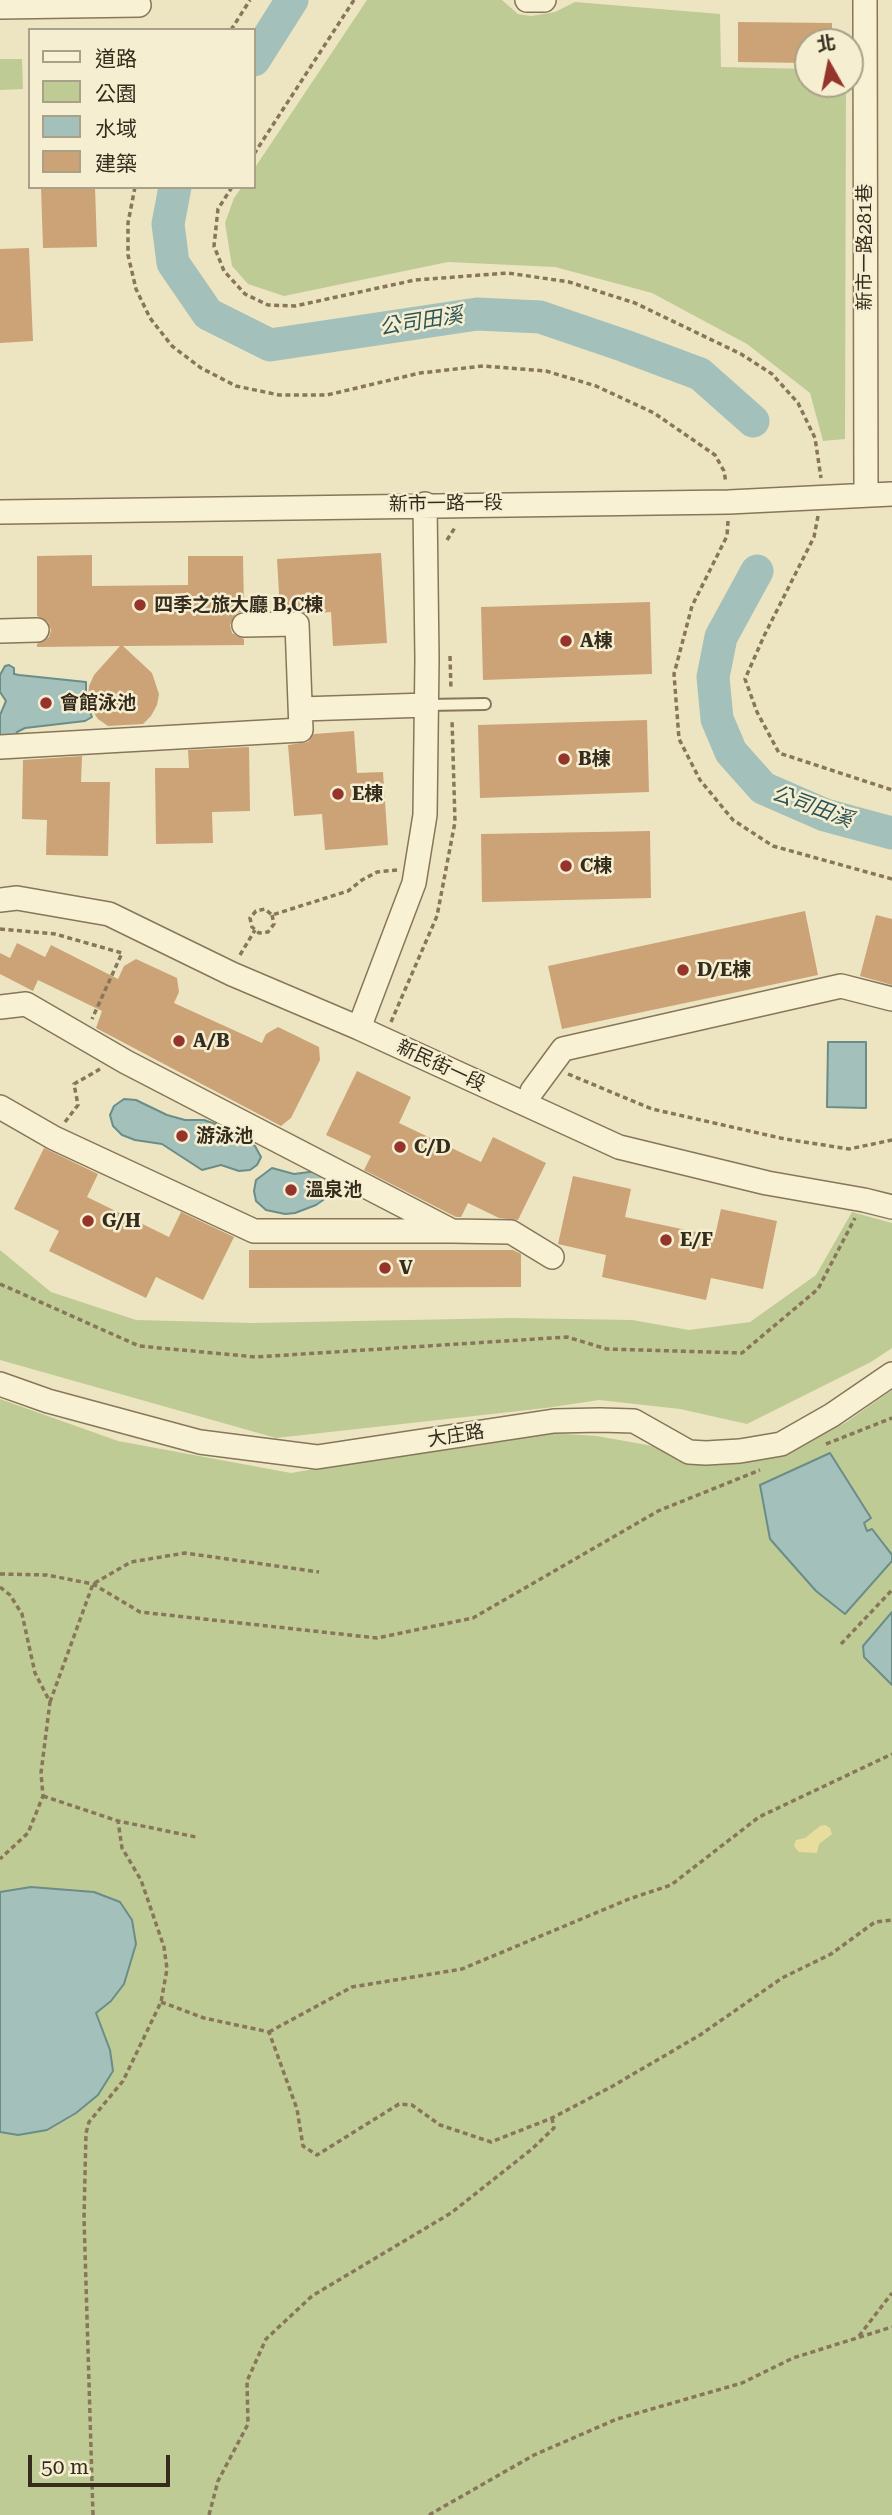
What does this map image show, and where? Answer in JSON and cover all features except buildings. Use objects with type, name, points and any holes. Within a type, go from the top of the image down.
[{"type":"street","points":[[527,0],[544,0]]},
{"type":"street","name":"新市一路281巷","points":[[865,0],[866,494]]},
{"type":"street","points":[[0,7],[41,3],[139,5]]},
{"type":"street","name":"新市一路一段","points":[[0,512],[425,504],[729,502],[892,494]]},
{"type":"street","points":[[359,1028],[414,883],[425,815],[425,504]]},
{"type":"street","points":[[0,747],[301,730],[297,624],[244,625]]},
{"type":"street","points":[[0,631],[37,630]]},
{"type":"street","points":[[301,709],[427,705]]},
{"type":"street","name":"新民街一段","points":[[0,900],[16,898],[109,914],[232,974],[359,1028],[619,1147],[767,1182],[892,1207]]},
{"type":"street","points":[[532,1091],[563,1049],[841,986],[892,999]]},
{"type":"street","points":[[0,1007],[26,1004],[126,1062],[452,1231]]},
{"type":"street","points":[[0,1107],[54,1138],[254,1231],[512,1232],[552,1257]]},
{"type":"street","name":"大庄路","points":[[0,1384],[48,1401],[200,1442],[317,1457],[554,1421],[600,1420],[634,1421],[689,1452],[706,1453],[781,1444],[832,1415],[892,1374]]},
{"type":"lane","points":[[427,705],[485,704]]},
{"type":"path","points":[[231,28],[250,0]]},
{"type":"path","points":[[256,150],[354,0]]},
{"type":"path","points":[[135,189],[128,223],[128,255],[136,289],[150,318],[172,346],[201,368],[236,386],[279,395],[327,395],[420,373],[471,367],[546,372],[596,386],[654,413],[715,455]]},
{"type":"path","points":[[231,189],[218,209],[214,246],[224,271],[245,295],[268,305],[295,306],[415,280],[508,273],[569,282],[635,303],[741,354],[772,374],[798,403],[815,438],[822,497],[814,537],[745,679],[757,712],[779,753],[892,790]]},
{"type":"path","points":[[721,519],[735,519]]},
{"type":"path","points":[[446,542],[458,524]]},
{"type":"path","points":[[727,536],[692,606],[674,674],[679,739],[699,780],[733,820],[773,846],[892,879]]},
{"type":"path","points":[[388,1027],[437,916],[455,822],[449,651]]},
{"type":"path","points":[[272,915],[348,891],[377,872],[408,869]]},
{"type":"path","points":[[265,909],[272,915],[274,924],[268,932],[259,933],[251,927],[250,918],[256,911],[265,909]]},
{"type":"path","points":[[0,929],[55,934],[122,953],[84,1038]]},
{"type":"path","points":[[240,956],[255,929]]},
{"type":"path","points":[[54,1138],[78,1105],[74,1084],[96,1070],[126,1062]]},
{"type":"path","points":[[550,1066],[652,1109],[785,1139],[849,1149],[892,1140]]},
{"type":"path","points":[[0,1284],[139,1346],[256,1357],[567,1337],[607,1349],[742,1353],[818,1289],[861,1207]]},
{"type":"path","points":[[818,1447],[892,1418]]},
{"type":"path","points":[[0,1574],[47,1575],[93,1584],[140,1612],[377,1638],[473,1618],[658,1511],[769,1467]]},
{"type":"path","points":[[0,1859],[28,1833],[43,1796],[41,1773],[50,1702],[93,1584],[131,1562],[185,1553],[319,1572]]},
{"type":"path","points":[[0,1587],[10,1595],[22,1614],[35,1673],[50,1702]]},
{"type":"path","points":[[841,1644],[892,1590]]},
{"type":"path","points":[[160,2003],[204,2018],[269,2032],[352,1987],[462,1969],[629,1899],[671,1885],[759,1817],[892,1754]]},
{"type":"path","points":[[43,1796],[118,1821],[196,1836]]},
{"type":"path","points":[[93,2515],[84,2218],[86,2133],[89,2122],[123,2081],[160,2003],[167,1969],[164,1947],[141,1880],[122,1848],[118,1821]]},
{"type":"path","points":[[269,2032],[297,2109],[303,2146],[317,2155],[399,2104],[412,2105],[440,2125],[491,2142],[552,2118],[700,2035],[782,1978],[831,1954],[875,1922],[892,1920]]},
{"type":"path","points":[[209,2515],[218,2481],[248,2424],[247,2381],[266,2339],[312,2296],[451,2213],[532,2149],[554,2128],[552,2118]]},
{"type":"path","points":[[857,2338],[892,2293]]},
{"type":"path","points":[[429,2515],[534,2455],[617,2418],[742,2383],[793,2358],[892,2327]]},
{"type":"green space","points":[[367,0],[502,0],[518,14],[531,16],[555,12],[575,2],[720,14],[721,67],[794,69],[794,98],[846,98],[845,439],[823,441],[810,393],[747,344],[652,293],[555,267],[448,262],[284,296],[248,284],[232,266],[225,223],[234,198],[241,189],[256,189],[256,166]]},
{"type":"green space","points":[[0,59],[22,59],[23,89],[0,90]]},
{"type":"green space","points":[[852,1212],[892,1223],[892,1348],[871,1362],[747,1424],[680,1409],[599,1400],[276,1438],[0,1360],[0,1250],[51,1292],[136,1320],[253,1323],[512,1318],[632,1320],[689,1330],[750,1322],[816,1275]]},
{"type":"green space","points":[[892,1390],[892,2515],[0,2515],[0,1399],[118,1441],[291,1473],[534,1432],[597,1436],[653,1446],[712,1465],[783,1452],[845,1423]]},
{"type":"sand","points":[[825,1825],[830,1828],[832,1834],[819,1844],[817,1853],[799,1852],[794,1846],[796,1840],[805,1838]]},
{"type":"water","name":"會館泳池","points":[[5,666],[14,668],[14,674],[86,682],[86,701],[92,717],[85,721],[25,728],[17,732],[13,740],[0,737],[0,715],[6,701],[0,692],[0,675]]},
{"type":"water","points":[[828,1042],[866,1042],[866,1108],[827,1107]]},
{"type":"water","name":"游泳池","points":[[124,1099],[136,1100],[167,1115],[185,1120],[204,1120],[221,1126],[255,1146],[261,1157],[257,1165],[250,1170],[239,1171],[221,1165],[202,1170],[162,1144],[122,1135],[113,1126],[110,1115],[114,1106]]},
{"type":"water","name":"溫泉池","points":[[272,1168],[294,1174],[317,1171],[325,1177],[328,1188],[326,1198],[295,1213],[266,1210],[256,1201],[254,1191],[256,1180]]},
{"type":"water","points":[[830,1453],[871,1518],[864,1523],[867,1531],[872,1529],[892,1555],[892,1561],[845,1614],[816,1591],[770,1539],[760,1485]]},
{"type":"water","points":[[892,1612],[892,1685],[864,1657],[863,1646]]},
{"type":"water","points":[[31,1887],[94,1892],[120,1902],[132,1920],[136,1944],[124,1984],[111,2001],[96,2013],[110,2050],[113,2071],[98,2095],[76,2113],[47,2130],[18,2135],[0,2132],[0,1892]]},
{"type":"waterway","name":"公司田溪","points":[[256,57],[292,0]]},
{"type":"waterway","name":"公司田溪","points":[[175,189],[168,224],[173,263],[208,314],[270,345],[477,314],[540,317],[700,374],[753,421]]},
{"type":"waterway","name":"公司田溪","points":[[757,571],[721,637],[713,677],[717,719],[731,752],[763,788],[825,815],[892,833]]},
{"type":"place","name":"四季之旅大廳 B,C棟","points":[[140,605]]},
{"type":"place","name":"A棟","points":[[566,641]]},
{"type":"place","name":"會館泳池","points":[[46,703]]},
{"type":"place","name":"B棟","points":[[564,759]]},
{"type":"place","name":"E棟","points":[[338,794]]},
{"type":"place","name":"C棟","points":[[566,866]]},
{"type":"place","name":"D/E棟","points":[[683,970]]},
{"type":"place","name":"A/B","points":[[179,1041]]},
{"type":"place","name":"游泳池","points":[[182,1136]]},
{"type":"place","name":"C/D","points":[[400,1147]]},
{"type":"place","name":"溫泉池","points":[[291,1190]]},
{"type":"place","name":"G/H","points":[[88,1221]]},
{"type":"place","name":"E/F","points":[[666,1240]]},
{"type":"place","name":"V","points":[[385,1268]]}]
